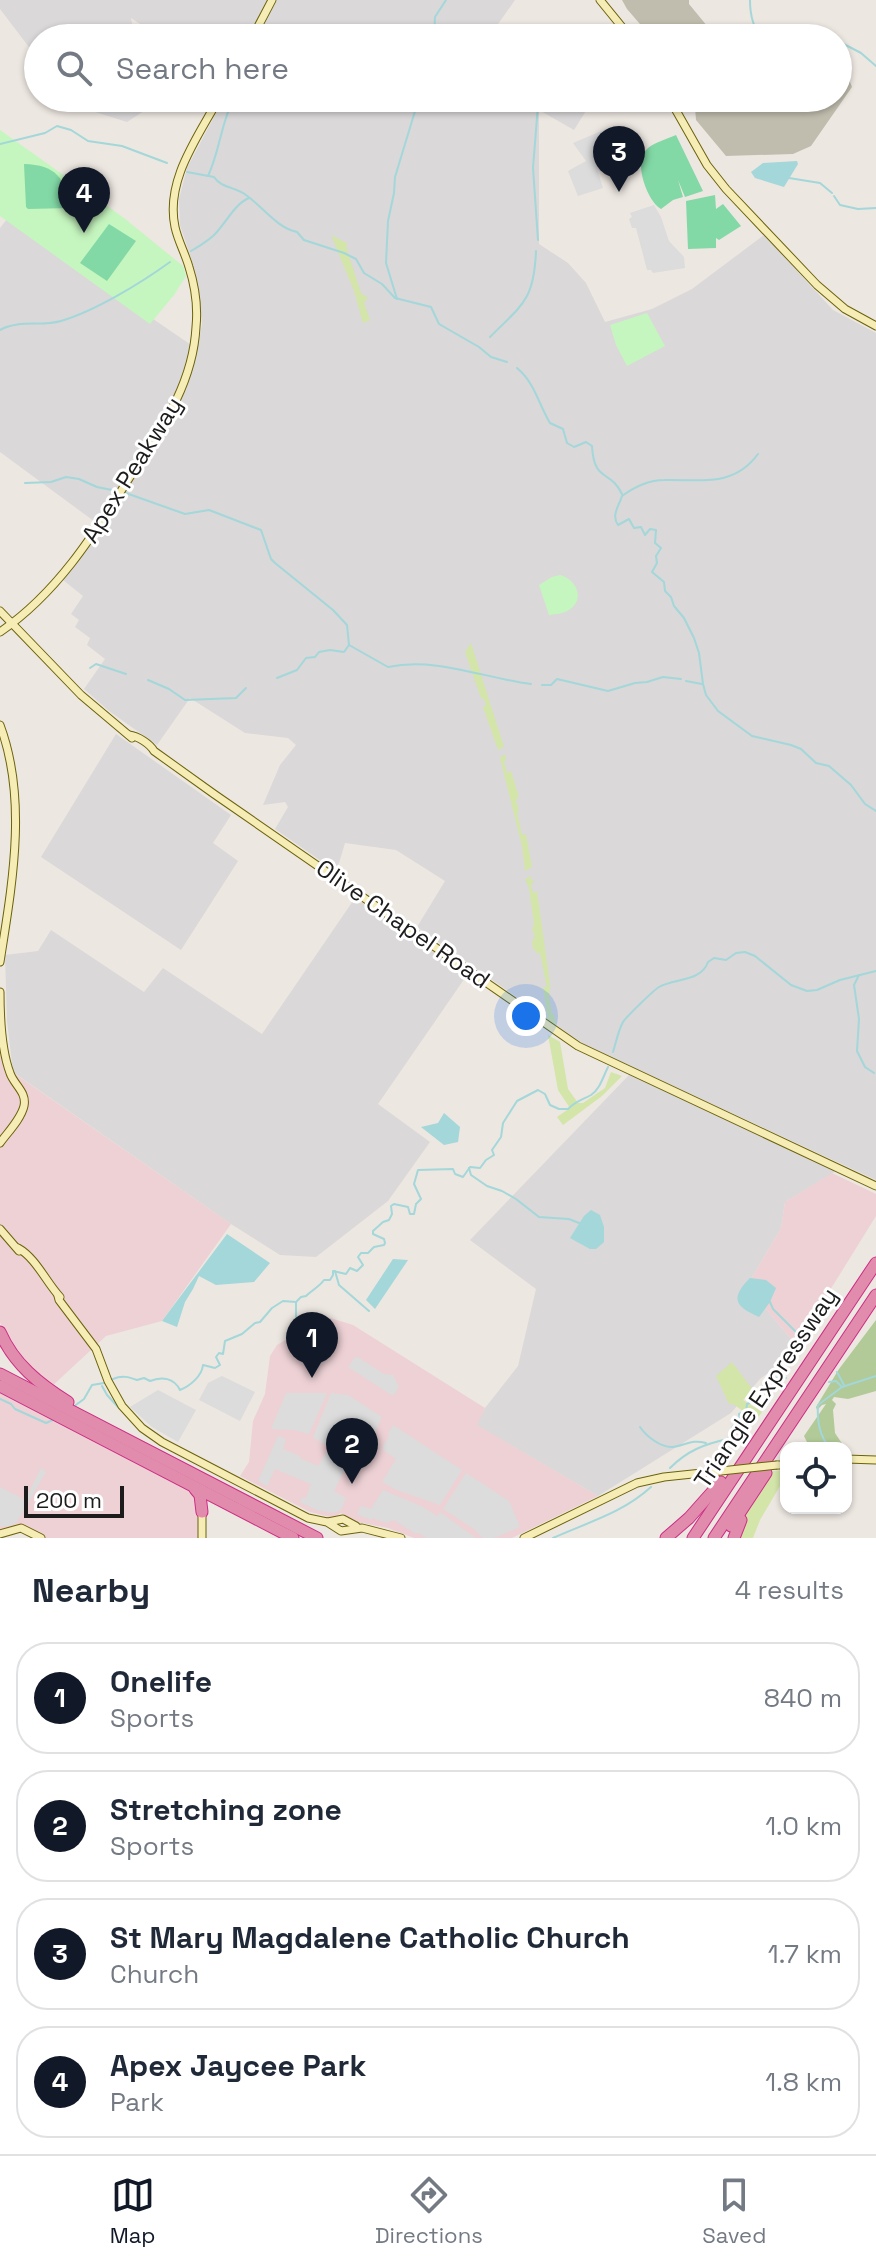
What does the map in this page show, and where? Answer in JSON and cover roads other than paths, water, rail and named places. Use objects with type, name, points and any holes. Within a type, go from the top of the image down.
[{"type":"highway","name":"Triangle Expressway","points":[[693,1538],[876,1263]]},
{"type":"highway","name":"Triangle Expressway","points":[[714,1538],[876,1295]]},
{"type":"highway","points":[[0,1332],[12,1354],[37,1381],[126,1439]]},
{"type":"highway","points":[[666,1538],[689,1518],[789,1381],[821,1346]]},
{"type":"highway","points":[[723,1538],[805,1414],[842,1346]]},
{"type":"highway","points":[[0,1374],[317,1538]]},
{"type":"highway","points":[[0,1386],[293,1538]]},
{"type":"highway","points":[[684,1538],[721,1477]]},
{"type":"highway","points":[[189,1483],[200,1493],[202,1512]]},
{"type":"highway","points":[[734,1538],[755,1490]]},
{"type":"highway","points":[[202,1512],[208,1501],[221,1500]]},
{"type":"main road","points":[[259,24],[272,0]]},
{"type":"main road","points":[[600,0],[620,24]]},
{"type":"main road","name":"Apex Peakway","points":[[0,632],[63,574],[87,545],[169,417],[183,388],[194,347],[196,308],[189,267],[175,227],[174,194],[182,166],[211,112]]},
{"type":"main road","points":[[677,112],[707,165],[726,189],[817,285],[845,309],[876,326]]},
{"type":"main road","name":"Olive Chapel Road","points":[[0,611],[89,702],[137,742],[578,1046],[876,1186]]},
{"type":"main road","points":[[0,726],[11,765],[15,823],[10,897],[0,962]]},
{"type":"main road","points":[[0,992],[7,1066],[23,1094],[24,1102],[21,1114],[0,1143]]},
{"type":"main road","points":[[0,1229],[71,1314],[98,1354],[118,1400],[142,1428],[162,1442],[300,1514],[341,1529],[362,1528],[401,1538]]},
{"type":"main road","points":[[852,1459],[876,1460]]},
{"type":"main road","points":[[524,1538],[637,1483],[664,1477],[721,1477],[780,1465]]},
{"type":"main road","points":[[202,1512],[202,1538]]},
{"type":"main road","points":[[0,1534],[21,1528],[41,1538]]},
{"type":"water","points":[[797,161],[784,187],[755,178],[751,172],[763,163]]},
{"type":"water","points":[[444,1113],[460,1127],[458,1142],[444,1145],[421,1127],[438,1123]]},
{"type":"water","points":[[591,1210],[600,1215],[604,1227],[604,1242],[596,1249],[570,1238]]},
{"type":"water","points":[[227,1234],[270,1263],[254,1282],[216,1285],[199,1276],[185,1302],[177,1327],[162,1321]]},
{"type":"water","points":[[393,1259],[408,1260],[375,1309],[366,1300]]},
{"type":"water","points":[[750,1278],[766,1280],[776,1288],[759,1317],[745,1310],[738,1302],[739,1292]]},
{"type":"waterway","points":[[435,24],[435,17],[446,0]]},
{"type":"waterway","points":[[750,0],[754,24]]},
{"type":"waterway","points":[[852,48],[876,66]]},
{"type":"waterway","points":[[208,176],[228,112]]},
{"type":"waterway","points":[[397,299],[386,263],[388,221],[395,177],[415,112]]},
{"type":"waterway","points":[[537,112],[533,168],[538,240]]},
{"type":"waterway","points":[[0,144],[45,133],[57,126],[71,130],[88,141],[122,146],[167,163]]},
{"type":"waterway","points":[[187,172],[214,177],[246,195],[304,240],[356,259],[364,273],[382,284],[395,298],[431,307],[439,324],[491,357],[507,362]]},
{"type":"waterway","points":[[789,178],[820,183],[832,193]]},
{"type":"waterway","points":[[834,196],[840,205],[858,209],[876,208]]},
{"type":"waterway","points":[[191,251],[213,236],[239,205],[249,198]]},
{"type":"waterway","points":[[490,337],[525,300],[533,280],[536,251]]},
{"type":"waterway","points":[[0,330],[15,325],[53,323],[88,311],[170,262]]},
{"type":"waterway","points":[[517,368],[532,387],[550,423],[563,429],[567,443],[574,447],[586,442],[592,446],[599,471],[613,481],[622,494]]},
{"type":"waterway","points":[[758,454],[748,465],[727,477],[658,480],[636,487],[622,496],[615,514],[616,521],[618,525],[629,519],[634,528],[641,527],[645,535],[650,529],[656,530],[655,543],[661,548],[652,572],[664,582],[665,591],[694,638],[706,695],[718,711],[752,736],[791,745],[801,749],[816,763],[829,766],[851,785],[865,804],[876,811]]},
{"type":"waterway","points":[[25,483],[51,482],[66,477],[117,491]]},
{"type":"waterway","points":[[123,492],[185,514],[209,510],[261,530],[271,559],[347,625],[349,645],[344,652],[319,652],[315,657],[306,658],[297,670],[277,678]]},
{"type":"waterway","points":[[349,645],[388,667],[442,666],[531,684]]},
{"type":"waterway","points":[[90,668],[96,664],[126,674]]},
{"type":"waterway","points":[[542,685],[551,685],[557,679],[608,691],[663,677],[681,679]]},
{"type":"waterway","points":[[148,680],[185,700],[236,698],[246,688]]},
{"type":"waterway","points":[[686,681],[702,684]]},
{"type":"waterway","points":[[613,1052],[623,1022],[646,998],[665,984],[700,973],[714,958],[726,960],[736,953],[745,952],[755,956],[791,985],[807,991],[876,971]]},
{"type":"waterway","points":[[859,975],[854,985],[859,1019],[857,1051],[865,1067],[874,1073]]},
{"type":"waterway","points":[[113,1379],[144,1378],[150,1381],[163,1378],[180,1390],[188,1386],[198,1377],[203,1365],[215,1368],[220,1365],[216,1357],[219,1353],[223,1354],[225,1341],[260,1322],[272,1308],[283,1301],[296,1302],[306,1296],[324,1280],[330,1280],[333,1271],[346,1274],[350,1268],[357,1271],[363,1265],[358,1257],[361,1253],[384,1245],[384,1239],[373,1234],[373,1231],[389,1220],[391,1206],[408,1207],[410,1214],[414,1214],[416,1204],[421,1199],[414,1184],[418,1170],[453,1169],[455,1174],[463,1177],[470,1167],[480,1168],[494,1155],[492,1150],[501,1137],[503,1123],[517,1101],[538,1090],[545,1094],[550,1105],[568,1109],[594,1092],[608,1067]]},
{"type":"waterway","points":[[469,1168],[471,1175],[516,1199],[539,1217],[569,1219],[579,1223]]},
{"type":"waterway","points":[[335,1271],[339,1285],[369,1311]]},
{"type":"waterway","points":[[296,1302],[296,1317],[300,1323]]},
{"type":"waterway","points":[[770,1302],[773,1309],[804,1340]]},
{"type":"waterway","points":[[837,1372],[844,1385]]},
{"type":"waterway","points":[[829,1382],[836,1381],[842,1387],[876,1376]]},
{"type":"waterway","points":[[670,1468],[696,1449],[728,1439],[733,1426],[740,1421],[739,1414],[746,1411],[747,1404],[756,1400],[756,1391],[775,1378],[786,1378]]},
{"type":"waterway","points":[[73,1407],[84,1399],[92,1385],[104,1383]]},
{"type":"waterway","points":[[102,1386],[118,1407]]},
{"type":"waterway","points":[[826,1442],[820,1428],[818,1405],[842,1387]]},
{"type":"waterway","points":[[0,1399],[46,1423],[55,1419]]},
{"type":"waterway","points":[[640,1427],[654,1441],[668,1447],[706,1443]]},
{"type":"waterway","points":[[553,1538],[616,1511],[651,1487]]},
{"type":"place","name":"St Mary Magdalene Catholic Church","points":[[619,192]]},
{"type":"place","name":"Apex Jaycee Park","points":[[84,233]]},
{"type":"place","name":"Onelife","points":[[312,1378]]},
{"type":"place","name":"Stretching zone","points":[[352,1484]]}]
